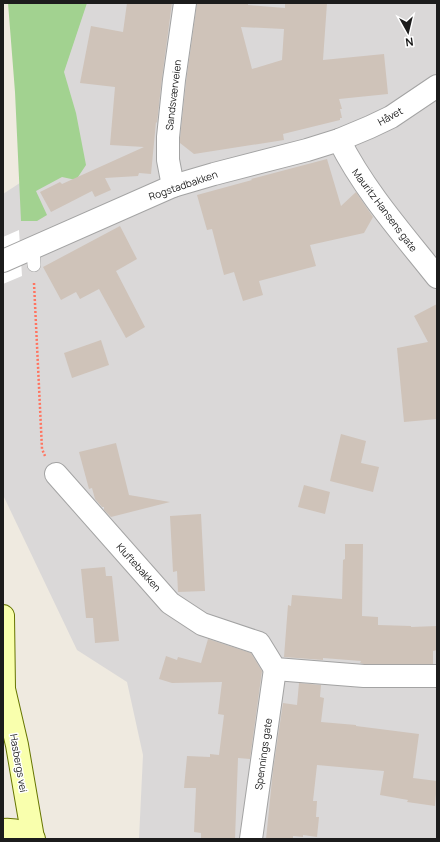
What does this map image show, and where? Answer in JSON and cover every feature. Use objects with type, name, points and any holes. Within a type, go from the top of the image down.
[{"type":"street","name":"Sandsværveien","points":[[173,186],[168,160],[168,137],[174,80],[185,3]]},
{"type":"street","name":"Håvet","points":[[339,140],[391,117],[437,86]]},
{"type":"street","name":"Rogstadbakken","points":[[22,256],[173,186],[339,140]]},
{"type":"street","name":"Mauritz Hansens gate","points":[[339,140],[350,162],[365,185],[437,277]]},
{"type":"street","name":"Kluftebakken","points":[[56,474],[170,603],[202,624],[259,643],[275,669]]},
{"type":"street","name":"Hasbergs vei","points":[[3,616],[4,691],[17,745],[34,838]]},
{"type":"street","points":[[275,669],[364,676],[437,676]]},
{"type":"street","name":"Spennings gate","points":[[251,839],[275,669]]},
{"type":"street","name":"Hasbergs vei","points":[[3,830],[11,829],[34,838]]},
{"type":"path","points":[[22,256],[42,449],[48,464],[56,474]]},
{"type":"shaded area","points":[[54,3],[437,3],[437,839],[139,839],[143,755],[127,682],[77,650],[3,495],[3,194],[49,164]]},
{"type":"green space","points":[[8,3],[87,3],[64,72],[76,113],[86,165],[76,180],[62,177],[36,191],[47,215],[37,221],[21,221],[15,92]]},
{"type":"pier","points":[[19,230],[22,276],[3,284],[3,237]]},
{"type":"building","points":[[127,3],[172,3],[157,123],[156,122],[151,174],[139,173],[138,176],[105,178],[111,190],[95,197],[92,191],[51,212],[40,192],[60,182],[62,184],[144,147],[110,145],[115,87],[80,83],[91,26],[123,32]]},
{"type":"building","points":[[197,3],[248,3],[248,5],[285,8],[285,3],[327,3],[323,60],[384,54],[388,94],[339,99],[342,109],[340,109],[342,118],[340,118],[340,120],[283,134],[284,140],[194,154],[180,143],[186,82]],"holes":[[[241,27],[284,29],[282,60],[252,69]]]},
{"type":"building","points":[[327,159],[341,206],[356,192],[373,217],[364,233],[310,245],[316,266],[259,281],[263,295],[243,301],[234,272],[224,275],[212,229],[207,230],[197,195]]},
{"type":"building","points":[[120,226],[137,259],[116,271],[145,327],[126,338],[99,289],[80,299],[76,292],[61,300],[43,267]]},
{"type":"building","points":[[437,304],[437,419],[404,422],[397,348],[428,342],[414,316]]},
{"type":"building","points":[[101,340],[109,365],[72,378],[64,353]]},
{"type":"building","points":[[341,434],[366,441],[361,463],[379,467],[373,492],[330,481]]},
{"type":"building","points":[[116,443],[129,495],[170,502],[111,517],[104,510],[104,507],[102,507],[95,499],[92,488],[89,489],[79,452]]},
{"type":"building","points":[[304,485],[330,492],[325,514],[298,507]]},
{"type":"building","points":[[201,514],[205,591],[178,592],[177,571],[173,572],[170,516]]},
{"type":"building","points":[[345,544],[363,544],[362,616],[378,617],[378,625],[411,627],[437,626],[437,650],[433,651],[433,664],[364,664],[360,663],[361,661],[284,657],[288,605],[291,606],[292,595],[342,599]]},
{"type":"building","points":[[105,567],[106,576],[112,576],[119,641],[95,643],[93,618],[86,618],[81,569]]},
{"type":"building","points":[[208,639],[251,653],[262,671],[250,759],[238,758],[235,839],[201,839],[201,833],[194,832],[196,788],[184,788],[187,756],[210,757],[210,754],[219,755],[224,715],[218,714],[222,682],[172,683],[159,679],[166,656],[177,660],[178,657],[201,663]]},
{"type":"building","points":[[299,683],[321,685],[320,697],[324,698],[321,722],[356,725],[419,734],[413,778],[437,781],[435,806],[407,802],[408,800],[380,795],[384,771],[317,765],[313,801],[317,801],[316,817],[319,817],[317,837],[303,835],[303,837],[293,836],[293,839],[266,839],[273,770],[283,703],[297,705]]}]
